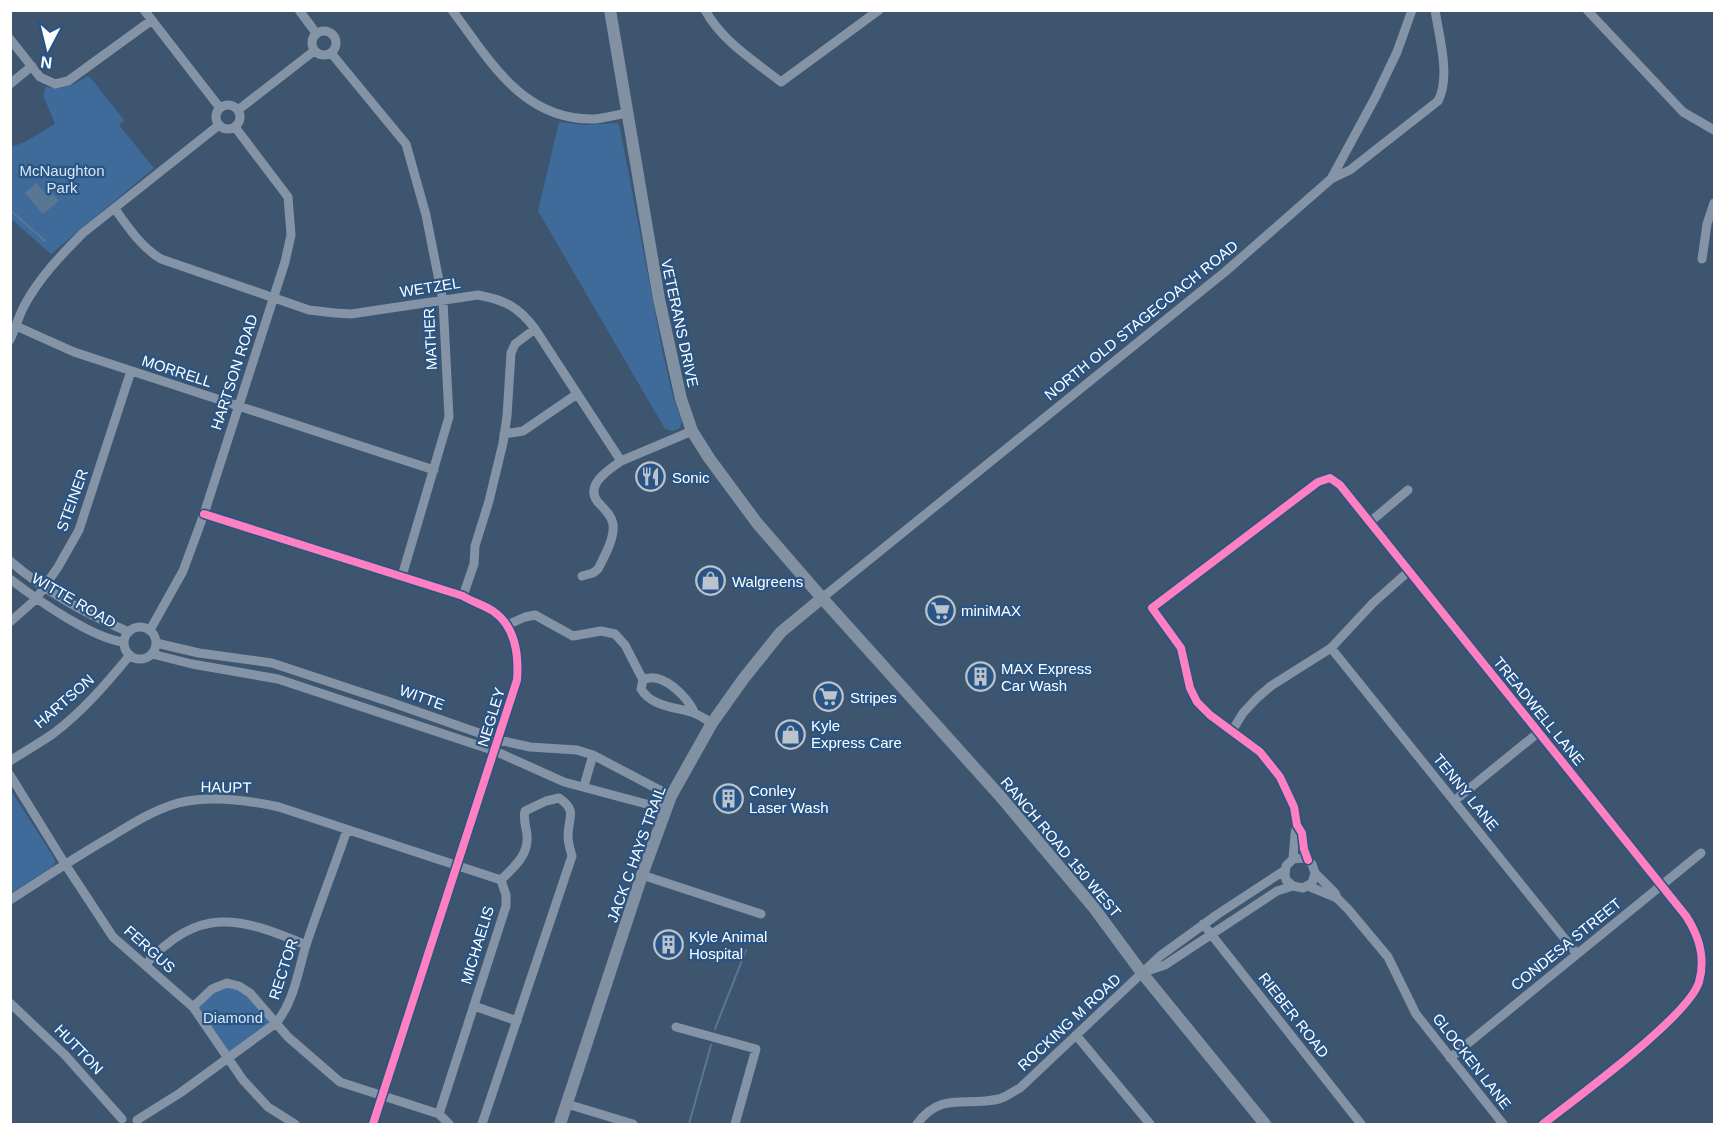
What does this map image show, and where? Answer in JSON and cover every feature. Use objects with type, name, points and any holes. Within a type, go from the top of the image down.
[{"type":"main road","name":"VETERANS DRIVE","points":[[610,10],[658,299],[681,399],[692,430],[709,459],[758,523],[822,598]]},
{"type":"main road","name":"JACK C HAYS TRAIL","points":[[560,1125],[642,875],[671,796],[712,723],[781,632],[822,598]]},
{"type":"main road","name":"RANCH ROAD 150 WEST","points":[[822,598],[1000,796],[1094,908],[1142,973],[1264,1125]]},
{"type":"street","points":[[144,10],[220,108]]},
{"type":"street","points":[[299,10],[316,33]]},
{"type":"street","points":[[452,10],[501,75],[515,89],[544,110],[564,116],[596,119],[627,113]]},
{"type":"street","points":[[705,10],[711,22],[727,40],[780,82],[879,10]]},
{"type":"street","name":"NORTH OLD STAGECOACH ROAD","points":[[822,598],[1226,271],[1331,179],[1376,96],[1397,52],[1412,10]]},
{"type":"street","points":[[1331,179],[1350,170],[1438,101],[1444,90],[1444,73],[1435,10]]},
{"type":"street","points":[[1587,10],[1683,112],[1714,130]]},
{"type":"street","points":[[10,39],[40,77],[55,84],[68,81],[152,20]]},
{"type":"street","points":[[323,30],[333,34],[336,41],[331,52],[324,55],[314,51],[311,44],[316,33],[323,30]]},
{"type":"street","points":[[238,110],[314,51]]},
{"type":"street","name":"MATHER","points":[[331,52],[406,144],[426,215],[443,301],[449,417],[402,576]]},
{"type":"street","points":[[10,84],[32,66]]},
{"type":"street","points":[[227,105],[238,110],[241,117],[235,127],[226,129],[219,125],[216,118],[220,108],[227,105]]},
{"type":"street","points":[[10,340],[24,306],[49,269],[83,234],[219,125]]},
{"type":"street","name":"HARTSON ROAD","points":[[150,630],[183,571],[204,514],[291,236],[288,197],[235,127]]},
{"type":"street","points":[[1702,259],[1707,224],[1714,203]]},
{"type":"street","name":"WETZEL","points":[[114,209],[138,240],[152,254],[161,259],[309,310],[351,314],[478,296],[497,298],[525,315],[621,461]]},
{"type":"street","name":"MORRELL","points":[[16,326],[74,352],[434,470]]},
{"type":"street","points":[[463,596],[474,564],[475,546],[489,501],[504,434],[511,352],[515,344],[535,329]]},
{"type":"street","name":"STEINER","points":[[10,622],[36,599],[79,530],[131,371]]},
{"type":"street","points":[[504,434],[523,431],[577,394]]},
{"type":"street","points":[[582,576],[598,569],[612,533],[613,524],[610,516],[595,499],[594,489],[600,476],[621,461],[692,430]]},
{"type":"street","name":"TREADWELL LANE","points":[[1232,731],[1197,702],[1190,688],[1181,648],[1152,608],[1324,478],[1335,480],[1662,885],[1697,933],[1701,957],[1699,983],[1685,1005],[1611,1071],[1542,1125]]},
{"type":"street","points":[[1370,522],[1408,490]]},
{"type":"street","points":[[204,514],[463,596],[493,612],[507,626],[535,615],[573,636],[601,631],[615,634],[625,645],[644,680]]},
{"type":"street","name":"WITTE ROAD","points":[[10,561],[62,599],[90,616],[129,632]]},
{"type":"street","points":[[1293,859],[1297,825],[1294,807],[1280,777],[1260,752],[1232,731],[1243,713],[1271,686],[1331,648],[1373,603],[1409,571]]},
{"type":"street","name":"WITTE ROAD","points":[[10,579],[36,599],[79,624],[115,641],[124,642]]},
{"type":"street","name":"NEGLEY","points":[[373,1125],[517,680],[518,662],[515,645],[507,626]]},
{"type":"street","points":[[141,627],[150,630],[156,638],[152,654],[139,659],[130,656],[124,642],[129,632],[141,627]]},
{"type":"street","name":"WITTE","points":[[156,643],[199,653],[272,663],[498,740],[530,747],[577,750],[593,755],[671,796]]},
{"type":"street","name":"TENNY LANE","points":[[1331,648],[1577,954]]},
{"type":"street","name":"WITTE","points":[[152,654],[192,664],[278,679],[495,751],[564,782],[665,809]]},
{"type":"street","name":"HARTSON","points":[[10,760],[54,733],[82,709],[130,656]]},
{"type":"street","points":[[237,671],[238,658]]},
{"type":"street","points":[[694,712],[687,699],[660,678],[649,677],[644,680],[640,689],[645,697],[658,703],[694,712],[712,723]]},
{"type":"street","points":[[318,692],[323,680]]},
{"type":"street","points":[[1454,801],[1539,732]]},
{"type":"street","points":[[584,786],[593,755]]},
{"type":"street","name":"FERGUS","points":[[10,775],[64,864],[113,937],[193,1007],[243,1080],[268,1107],[295,1125]]},
{"type":"street","points":[[559,798],[564,782]]},
{"type":"street","points":[[482,1125],[572,856],[568,835],[572,816],[569,805],[559,798],[525,810],[523,818],[527,838],[521,861],[501,880]]},
{"type":"street","name":"HAUPT","points":[[10,900],[64,864],[152,812],[180,803],[228,799],[279,807],[501,880]]},
{"type":"street","points":[[1142,973],[1165,965],[1277,891],[1293,886],[1303,888],[1308,886],[1315,873],[1308,860],[1302,833],[1297,825]]},
{"type":"street","name":"RECTOR","points":[[138,1122],[276,1023],[290,999],[306,945],[347,830]]},
{"type":"street","name":"CONDESA STREET","points":[[1450,1058],[1701,853]]},
{"type":"street","points":[[1293,886],[1286,880],[1286,866],[1293,859],[1308,860]]},
{"type":"street","name":"ROCKING M ROAD","points":[[917,1125],[927,1111],[939,1104],[1001,1099],[1031,1079],[1160,956],[1203,924],[1285,870]]},
{"type":"street","name":"GLOCKEN LANE","points":[[1315,873],[1335,893],[1388,957],[1416,1014],[1503,1125]]},
{"type":"street","points":[[642,875],[760,914]]},
{"type":"street","name":"MICHAELIS","points":[[439,1114],[506,906],[506,896],[501,880]]},
{"type":"street","name":"GLOCKEN LANE","points":[[1308,886],[1337,898]]},
{"type":"street","points":[[145,965],[177,934],[205,923],[229,922],[269,929],[306,945]]},
{"type":"street","name":"RIEBER ROAD","points":[[1203,924],[1361,1125]]},
{"type":"street","points":[[193,1007],[212,989],[227,983],[239,986],[250,993],[288,1037],[339,1082],[439,1114],[449,1125]]},
{"type":"street","name":"HUTTON","points":[[10,1004],[65,1055],[120,1122]]},
{"type":"street","points":[[474,1006],[517,1021]]},
{"type":"street","points":[[676,1027],[756,1049],[735,1125]]},
{"type":"street","points":[[1076,1035],[1150,1125]]},
{"type":"street","points":[[567,1104],[633,1125]]},
{"type":"street","points":[[120,1122],[131,1116],[138,1122]]},
{"type":"green space","name":"McNaughton Park","points":[[90,77],[124,120],[119,125],[154,168],[51,254],[11,219],[11,147],[25,142],[55,124],[43,95],[46,87],[67,86]]},
{"type":"green space","points":[[559,122],[585,125],[618,123],[620,128],[663,354],[673,397],[682,422],[679,429],[672,431],[665,429],[538,211]]},
{"type":"green space","points":[[10,789],[55,863],[11,893]]},
{"type":"green space","name":"Diamond","points":[[227,984],[239,987],[274,1023],[228,1057],[194,1007],[212,989]]},
{"type":"shaded area","points":[[36,183],[49,197],[53,194],[59,201],[43,214],[25,193]]},
{"type":"waterway","points":[[10,210],[45,241]]},
{"type":"waterway","points":[[715,1029],[746,950]]},
{"type":"waterway","points":[[689,1124],[711,1045]]},
{"type":"cycle path","points":[[1308,860],[1294,807],[1280,777],[1260,752],[1210,715],[1197,702],[1190,688],[1181,648],[1152,608],[1318,482],[1330,478],[1340,485],[1686,916],[1698,939],[1701,973],[1691,997],[1654,1035],[1543,1124]]},
{"type":"cycle path","points":[[204,514],[463,596],[493,611],[501,618],[507,625],[514,642],[517,680],[373,1124]]},
{"type":"place","name":"Sonic","points":[[651,477]]},
{"type":"place","name":"Walgreens","points":[[711,581]]},
{"type":"place","name":"miniMAX","points":[[940,610]]},
{"type":"place","name":"MAX Express Car Wash","points":[[980,677]]},
{"type":"place","name":"Stripes","points":[[829,697]]},
{"type":"place","name":"Kyle Express Care","points":[[790,734]]},
{"type":"place","name":"Conley Laser Wash","points":[[728,799]]},
{"type":"place","name":"Kyle Animal Hospital","points":[[668,945]]}]
